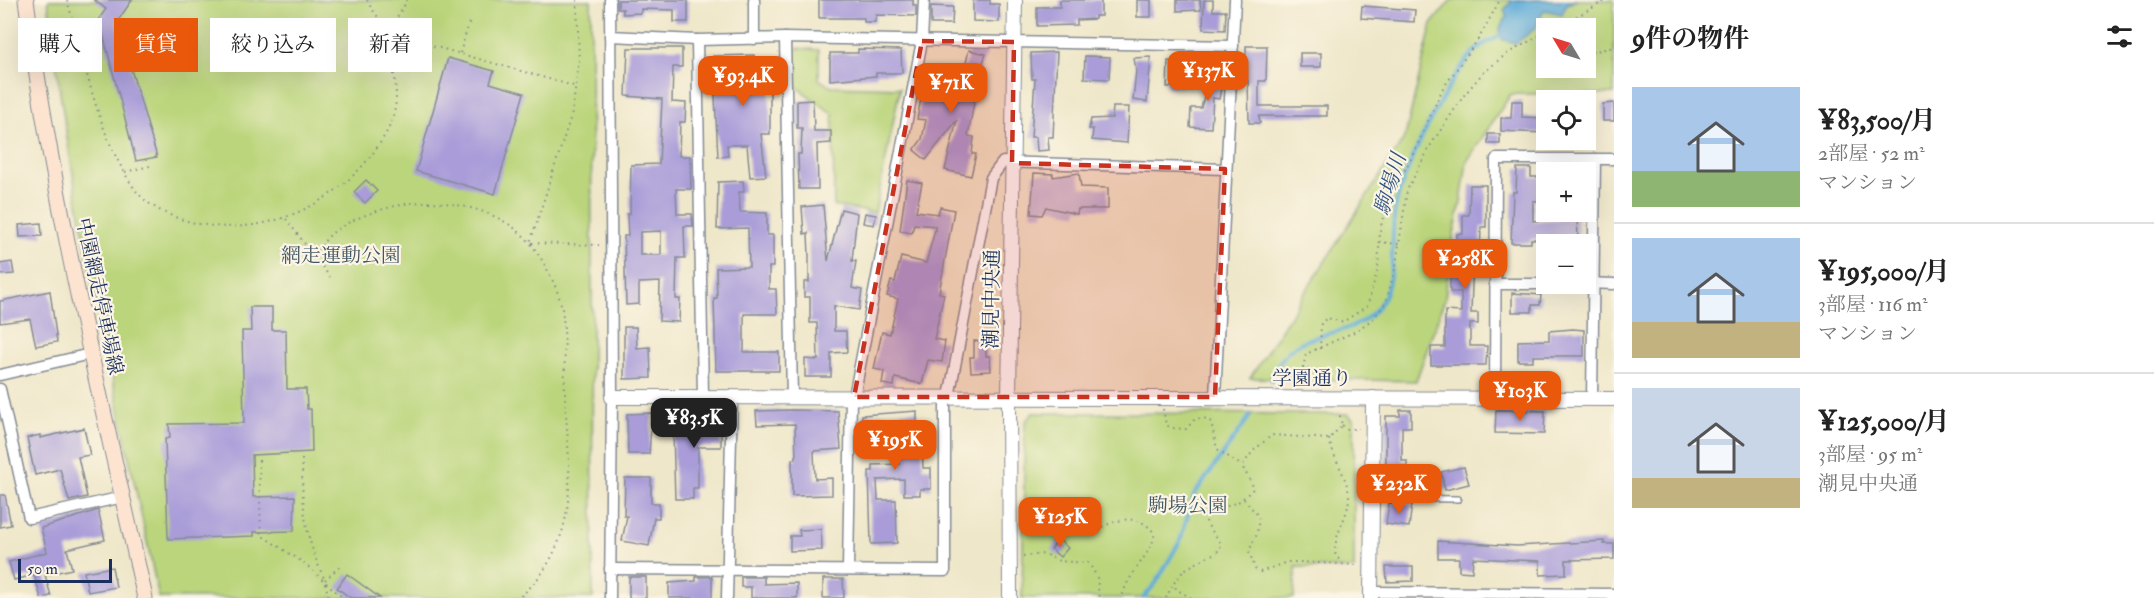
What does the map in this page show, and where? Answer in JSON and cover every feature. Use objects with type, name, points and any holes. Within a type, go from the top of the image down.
[{"type":"main road","name":"中園網走停車場線","points":[[26,0],[41,111],[90,354],[145,598]]},
{"type":"street","points":[[610,0],[612,397],[610,598]]},
{"type":"street","points":[[754,0],[754,39]]},
{"type":"street","points":[[848,569],[852,397],[922,41],[924,0]]},
{"type":"street","name":"潮見中央通","points":[[1010,598],[1009,397],[1015,0]]},
{"type":"street","points":[[1215,398],[1235,0]]},
{"type":"street","points":[[610,36],[697,40],[785,38],[1233,46]]},
{"type":"street","points":[[785,38],[792,397]]},
{"type":"street","points":[[697,40],[703,397]]},
{"type":"street","points":[[1495,399],[1496,159],[1614,159]]},
{"type":"street","points":[[1592,234],[1595,159]]},
{"type":"street","points":[[610,569],[945,571],[947,397],[991,178],[1003,162],[1225,169]]},
{"type":"street","points":[[1596,283],[1614,284]]},
{"type":"street","points":[[1495,284],[1536,284]]},
{"type":"street","points":[[1590,294],[1592,399]]},
{"type":"street","points":[[0,375],[90,354]]},
{"type":"street","points":[[0,389],[29,518],[123,497]]},
{"type":"street","name":"学園通り","points":[[612,397],[1614,399]]},
{"type":"street","points":[[727,598],[732,397]]},
{"type":"street","points":[[1373,398],[1371,595],[1614,594]]},
{"type":"lane","points":[[1372,498],[1458,499]]},
{"type":"path","points":[[67,0],[72,18]]},
{"type":"path","points":[[367,0],[381,18]]},
{"type":"path","points":[[397,18],[407,0]]},
{"type":"path","points":[[530,243],[567,133],[577,87],[577,0]]},
{"type":"path","points":[[1320,349],[1321,323],[1327,318],[1343,322],[1367,306],[1378,269],[1379,242],[1387,200],[1410,160],[1427,119],[1452,72],[1479,38],[1500,0]]},
{"type":"path","points":[[1576,18],[1607,0]]},
{"type":"path","points":[[460,53],[470,19]]},
{"type":"path","points":[[1318,398],[1317,370],[1303,369],[1304,357],[1365,324],[1386,302],[1399,244],[1407,190],[1448,118],[1482,74],[1505,55],[1536,38]]},
{"type":"path","points":[[1596,50],[1614,46]]},
{"type":"path","points":[[432,47],[577,87]]},
{"type":"path","points":[[102,49],[107,48]]},
{"type":"path","points":[[88,72],[103,121],[135,190],[172,217],[215,228],[286,219],[314,205],[332,192],[369,156],[385,135],[394,112],[397,89],[395,72]]},
{"type":"path","points":[[125,172],[154,165]]},
{"type":"path","points":[[313,255],[332,233],[366,215],[416,202],[447,203],[476,208],[514,229],[530,243],[554,286],[562,308],[568,491],[561,534],[554,551],[534,583],[518,598]]},
{"type":"path","points":[[286,219],[330,277]]},
{"type":"path","points":[[1379,242],[1399,244]]},
{"type":"path","points":[[530,243],[611,245]]},
{"type":"path","points":[[1164,398],[1163,413],[1166,425],[1172,429],[1186,429],[1195,419],[1204,418],[1211,422],[1217,449],[1242,466],[1254,488],[1244,498],[1207,514],[1206,523],[1221,543],[1220,550],[1184,570],[1166,598]]},
{"type":"path","points":[[1339,398],[1339,420],[1342,425],[1347,429],[1373,429]]},
{"type":"path","points":[[1329,439],[1342,425]]},
{"type":"path","points":[[1242,466],[1254,451],[1272,435],[1329,439]]},
{"type":"path","points":[[1329,439],[1349,495],[1334,548],[1336,557],[1344,562]]},
{"type":"path","points":[[302,459],[302,511],[315,559],[325,580],[329,598]]},
{"type":"path","points":[[258,460],[261,536],[304,563],[343,598]]},
{"type":"path","points":[[1244,498],[1259,517],[1257,534],[1249,551],[1255,569],[1260,572],[1287,562],[1300,561],[1372,565]]},
{"type":"path","points":[[1102,527],[1129,518],[1148,525],[1154,533],[1149,550],[1125,583],[1122,598]]},
{"type":"path","points":[[1011,557],[1045,554],[1059,561],[1089,563],[1097,577],[1099,598]]},
{"type":"path","points":[[325,580],[341,565]]},
{"type":"path","points":[[1174,583],[1176,589],[1191,598]]},
{"type":"highlighted area","points":[[922,41],[1014,42],[1012,163],[1225,169],[1215,397],[854,397]]},
{"type":"green space","name":"網走運動公園","points":[[48,0],[591,0],[593,598],[159,598],[96,300],[57,72],[102,72],[102,18],[50,18]]},
{"type":"green space","points":[[1451,0],[1614,0],[1614,94],[1596,94],[1596,90],[1536,90],[1536,94],[1511,94],[1467,161],[1451,247],[1445,298],[1416,381],[1250,378],[1405,137],[1432,23]]},
{"type":"green space","points":[[797,48],[819,50],[819,79],[829,86],[900,88],[875,213],[834,206],[833,114],[793,84],[793,52]]},
{"type":"green space","name":"駒場公園","points":[[1033,413],[1348,414],[1354,420],[1354,569],[1296,567],[1294,598],[1022,598],[1025,422]]},
{"type":"water","points":[[1512,0],[1577,0],[1567,4],[1562,14],[1544,10],[1540,18],[1536,18],[1535,29],[1516,43],[1500,37],[1500,28],[1507,16],[1504,10]]},
{"type":"building","points":[[94,0],[132,0],[120,18],[114,18],[114,72],[132,72],[157,157],[136,161],[102,31],[102,18],[100,18],[106,9]]},
{"type":"building","points":[[618,0],[688,0],[688,22],[674,22],[674,10],[641,9],[641,13],[623,14],[623,9],[618,9]]},
{"type":"building","points":[[819,0],[913,0],[913,5],[916,5],[916,16],[876,15],[875,22],[864,22],[864,18],[819,18]]},
{"type":"building","points":[[973,0],[990,0],[990,4],[999,4],[999,22],[973,21]]},
{"type":"building","points":[[1060,0],[1101,0],[1101,16],[1095,16],[1095,19],[1077,20],[1077,25],[1037,26],[1037,7],[1060,7]]},
{"type":"building","points":[[1137,0],[1151,0],[1151,17],[1137,17]]},
{"type":"building","points":[[1177,0],[1200,0],[1201,10],[1177,11]]},
{"type":"building","points":[[1204,0],[1213,0],[1213,11],[1226,11],[1225,30],[1203,29]]},
{"type":"building","points":[[931,6],[953,7],[952,24],[931,24]]},
{"type":"building","points":[[1362,6],[1415,10],[1414,22],[1361,18]]},
{"type":"building","points":[[1246,46],[1267,46],[1266,81],[1259,81],[1259,106],[1327,106],[1327,116],[1259,116],[1260,123],[1249,123],[1248,81],[1243,81],[1242,69],[1246,68]]},
{"type":"building","points":[[628,48],[682,48],[682,67],[673,67],[672,102],[686,103],[685,122],[680,122],[679,156],[690,156],[691,189],[676,189],[677,214],[692,214],[693,226],[684,226],[685,258],[677,258],[676,299],[680,299],[679,322],[659,321],[660,282],[639,283],[639,304],[626,305],[624,236],[628,236],[627,214],[630,214],[631,165],[659,164],[662,99],[626,96]],"holes":[[[661,231],[661,255],[640,255],[640,232]]]},
{"type":"building","points":[[858,49],[901,50],[902,73],[876,73],[876,76],[830,80],[830,53],[858,53]]},
{"type":"building","points":[[969,50],[986,54],[979,74],[968,136],[974,137],[972,154],[976,154],[971,176],[945,170],[957,120],[926,160],[914,150],[922,139],[926,120],[917,119],[926,73],[962,79]]},
{"type":"building","points":[[1057,52],[1053,137],[1048,137],[1049,150],[1037,151],[1036,137],[1031,137],[1035,79],[1032,79],[1031,53]]},
{"type":"building","points":[[1300,53],[1321,53],[1321,67],[1300,67]]},
{"type":"building","points":[[754,55],[755,69],[772,71],[774,89],[770,89],[770,134],[761,134],[766,176],[750,177],[747,145],[727,145],[728,156],[718,157],[713,56]]},
{"type":"building","points":[[1085,56],[1110,57],[1109,79],[1084,78]]},
{"type":"building","points":[[1151,57],[1147,102],[1133,100],[1136,71],[1134,58]]},
{"type":"building","points":[[448,58],[494,71],[490,83],[524,93],[495,194],[416,171]]},
{"type":"building","points":[[1168,61],[1183,62],[1182,87],[1167,87]]},
{"type":"building","points":[[1214,70],[1224,73],[1219,99],[1213,98],[1211,128],[1190,127],[1191,108],[1201,108],[1210,74],[1212,75]]},
{"type":"building","points":[[813,100],[814,131],[831,131],[831,143],[817,144],[818,189],[799,189],[798,154],[801,154],[802,128],[797,128],[797,101]]},
{"type":"building","points":[[1512,101],[1522,101],[1522,117],[1536,118],[1536,133],[1501,131],[1501,118],[1511,118]]},
{"type":"building","points":[[1614,103],[1614,121],[1603,121],[1603,104]]},
{"type":"building","points":[[1113,107],[1129,107],[1127,143],[1092,140],[1093,129],[1089,129],[1091,119],[1112,118]]},
{"type":"building","points":[[1488,134],[1500,134],[1500,144],[1488,144]]},
{"type":"building","points":[[1517,168],[1531,168],[1531,177],[1536,177],[1533,221],[1577,222],[1578,234],[1536,234],[1536,239],[1531,239],[1531,243],[1511,243],[1513,192],[1516,192]]},
{"type":"building","points":[[1034,173],[1053,174],[1053,177],[1079,173],[1081,187],[1108,188],[1108,209],[1078,209],[1077,214],[1046,207],[1042,215],[1031,214]]},
{"type":"building","points":[[366,180],[377,191],[365,203],[354,192]]},
{"type":"building","points":[[907,180],[922,183],[916,211],[938,214],[940,207],[954,210],[939,293],[944,294],[934,339],[945,341],[942,362],[928,360],[922,384],[895,378],[894,386],[882,384],[884,371],[874,369],[882,332],[890,334],[898,299],[887,296],[891,281],[895,282],[901,257],[926,263],[935,230],[935,226],[914,224],[912,233],[900,231]]},
{"type":"building","points":[[743,181],[744,192],[739,192],[740,212],[767,213],[767,235],[773,235],[773,267],[769,267],[769,289],[776,289],[777,314],[744,314],[744,352],[779,352],[779,371],[716,371],[714,298],[717,298],[716,268],[749,267],[748,228],[717,229],[718,182]]},
{"type":"building","points":[[1470,185],[1486,185],[1486,227],[1481,227],[1480,258],[1473,258],[1471,313],[1478,313],[1478,324],[1470,324],[1470,346],[1487,346],[1486,365],[1431,365],[1431,347],[1445,347],[1445,311],[1461,312],[1461,292],[1450,292],[1450,272],[1456,273],[1457,234],[1463,234],[1463,215],[1469,215]]},
{"type":"building","points":[[823,205],[828,261],[841,209],[857,213],[852,261],[856,261],[852,288],[862,290],[859,310],[834,306],[834,331],[846,331],[847,352],[831,353],[831,377],[805,377],[805,359],[818,360],[817,323],[810,323],[810,297],[804,297],[804,282],[809,282],[809,256],[808,233],[804,234],[802,207]]},
{"type":"building","points":[[865,213],[876,215],[874,225],[863,223]]},
{"type":"building","points":[[41,223],[42,236],[20,237],[19,225]]},
{"type":"building","points":[[12,262],[14,274],[0,275],[0,264]]},
{"type":"building","points":[[50,291],[57,342],[36,346],[30,319],[0,323],[0,301]]},
{"type":"building","points":[[1512,293],[1541,295],[1540,305],[1532,305],[1532,312],[1512,312]]},
{"type":"building","points":[[250,307],[272,307],[272,330],[286,330],[287,389],[306,389],[307,409],[311,409],[312,452],[252,455],[253,497],[295,496],[294,531],[254,532],[254,536],[168,539],[165,439],[170,438],[169,424],[244,423],[242,331],[251,331]]},
{"type":"building","points":[[624,327],[636,327],[637,348],[650,347],[651,378],[624,379]]},
{"type":"building","points":[[1584,330],[1584,356],[1533,356],[1533,361],[1518,361],[1518,341],[1549,340],[1549,331]]},
{"type":"building","points":[[974,341],[986,342],[986,356],[990,356],[991,371],[971,372],[970,357],[974,357]]},
{"type":"building","points":[[688,410],[721,410],[721,447],[698,447],[698,488],[693,488],[693,499],[675,499],[673,432],[688,431]]},
{"type":"building","points":[[1400,410],[1411,410],[1411,427],[1402,427],[1402,461],[1407,461],[1407,484],[1386,484],[1386,416],[1400,416]]},
{"type":"building","points":[[1496,410],[1545,411],[1544,434],[1495,433]]},
{"type":"building","points":[[756,411],[838,411],[841,449],[814,451],[815,479],[832,478],[832,495],[792,496],[792,459],[796,459],[795,424],[757,425]]},
{"type":"building","points":[[917,411],[917,441],[922,441],[923,468],[931,468],[931,489],[920,489],[920,495],[904,495],[904,479],[877,480],[878,500],[896,500],[897,543],[871,544],[869,471],[873,471],[873,465],[899,464],[897,429],[872,429],[872,435],[861,435],[862,415]]},
{"type":"building","points":[[652,413],[649,454],[628,454],[627,414]]},
{"type":"building","points":[[84,428],[90,455],[78,457],[87,497],[69,501],[60,469],[35,475],[27,438],[40,435],[40,438]]},
{"type":"building","points":[[1464,467],[1469,484],[1445,490],[1441,472]]},
{"type":"building","points":[[625,478],[651,478],[651,503],[659,503],[659,518],[654,518],[649,546],[622,541],[627,516],[624,516]]},
{"type":"building","points":[[0,495],[5,495],[11,525],[0,527]]},
{"type":"building","points":[[1389,503],[1412,504],[1409,527],[1386,524]]},
{"type":"building","points":[[98,510],[105,540],[67,549],[72,569],[45,575],[51,596],[41,598],[34,575],[14,580],[9,562],[47,552],[41,528]]},
{"type":"building","points":[[821,529],[822,550],[790,551],[790,536],[800,536],[799,530]]},
{"type":"building","points":[[1059,540],[1068,548],[1060,557],[1051,549]]},
{"type":"building","points":[[1438,541],[1517,546],[1604,541],[1604,544],[1614,544],[1614,559],[1566,560],[1566,574],[1540,575],[1540,561],[1473,558],[1472,572],[1459,571],[1459,558],[1438,558]]},
{"type":"building","points":[[112,567],[116,587],[88,592],[84,572]]},
{"type":"building","points":[[1386,567],[1413,567],[1413,581],[1387,582]]},
{"type":"building","points":[[347,574],[380,598],[351,598],[337,588]]},
{"type":"building","points":[[629,577],[646,577],[646,598],[629,598]]},
{"type":"building","points":[[696,577],[712,577],[712,598],[669,598],[669,583],[696,581]]},
{"type":"building","points":[[741,577],[764,577],[764,584],[797,583],[797,598],[751,598],[751,587],[741,587]]},
{"type":"building","points":[[823,579],[843,579],[844,598],[823,598]]},
{"type":"waterway","name":"駒場川","points":[[1272,381],[1280,361],[1292,348],[1306,340],[1353,326],[1368,318],[1380,304],[1389,283],[1391,271],[1395,210],[1406,173],[1416,150],[1441,101],[1466,61],[1480,47],[1504,33]]},
{"type":"waterway","name":"駒場川","points":[[1143,598],[1156,583],[1180,541],[1194,495],[1250,416]]}]
